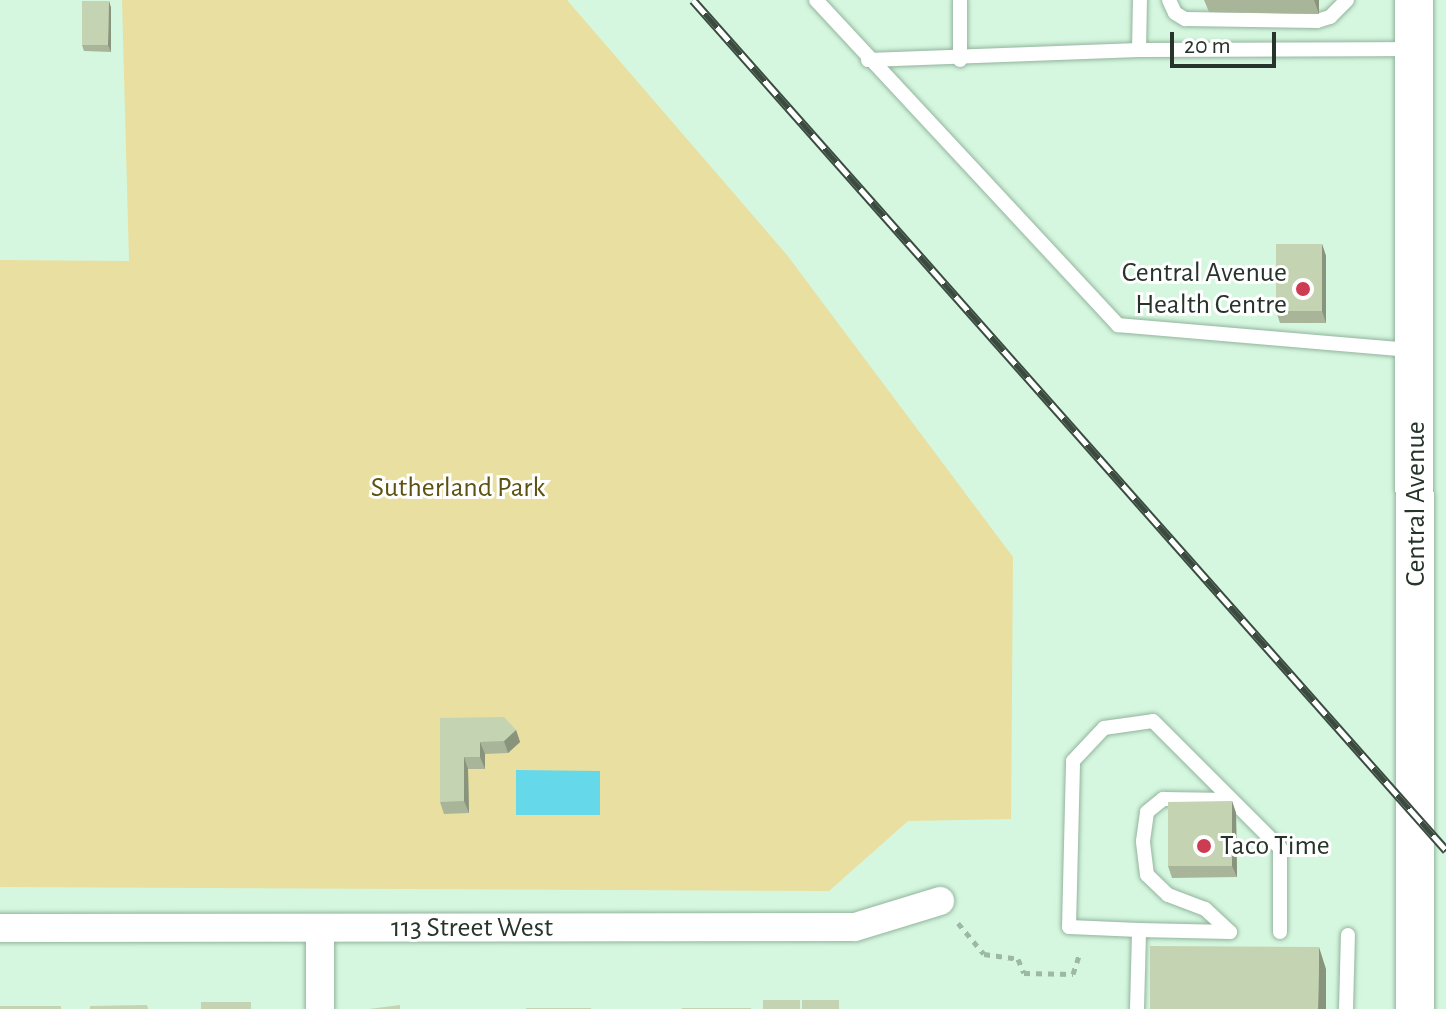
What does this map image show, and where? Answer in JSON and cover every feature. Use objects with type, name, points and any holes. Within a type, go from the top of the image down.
[{"type":"main road","name":"Central Avenue","points":[[1414,0],[1415,235],[1431,356],[1415,1009]]},
{"type":"main road","points":[[1415,235],[1446,258]]},
{"type":"street","name":"113 Street West","points":[[0,928],[855,927],[940,901]]},
{"type":"street","points":[[320,928],[320,1009]]},
{"type":"lane","points":[[816,0],[868,60],[1118,325],[1431,356]]},
{"type":"lane","points":[[960,0],[960,60]]},
{"type":"lane","points":[[1139,50],[1140,0]]},
{"type":"lane","points":[[1169,0],[1175,13],[1185,19],[1317,21],[1330,17],[1347,0]]},
{"type":"lane","points":[[868,60],[960,60],[1139,50],[1413,49]]},
{"type":"lane","points":[[1231,800],[1163,799],[1147,812],[1143,841],[1147,875],[1168,895],[1205,909],[1230,932],[1069,927],[1073,761],[1104,728],[1153,721],[1280,848],[1280,932]]},
{"type":"lane","points":[[1137,1009],[1139,930]]},
{"type":"lane","points":[[1346,1009],[1348,935]]},
{"type":"path","points":[[984,954],[1018,959],[1024,973],[1073,974],[1087,927]]},
{"type":"green space","name":"Sutherland Park","points":[[122,0],[567,0],[787,255],[1013,557],[1011,819],[908,821],[829,891],[0,887],[0,260],[129,261]]},
{"type":"water","points":[[516,770],[600,771],[600,815],[516,815]]},
{"type":"building","points":[[82,1],[109,1],[108,45],[82,45]]},
{"type":"building","name":"Central Avenue Health Centre","points":[[1276,244],[1322,244],[1322,311],[1276,311]]},
{"type":"building","points":[[504,717],[516,730],[504,741],[480,742],[480,757],[464,757],[464,801],[440,802],[440,718]]},
{"type":"building","name":"Taco Time","points":[[1232,801],[1232,866],[1168,866],[1168,802]]},
{"type":"building","points":[[1150,946],[1319,947],[1318,1009],[1150,1009]]},
{"type":"building","points":[[763,1000],[800,1000],[800,1009],[763,1009]]},
{"type":"building","points":[[802,1000],[839,1000],[839,1009],[802,1009]]},
{"type":"building","points":[[201,1002],[251,1002],[251,1009],[201,1009]]},
{"type":"building","points":[[147,1005],[148,1009],[90,1009],[90,1006]]},
{"type":"building","points":[[400,1005],[400,1009],[369,1009]]},
{"type":"building","points":[[0,1006],[61,1006],[61,1009],[0,1009]]},
{"type":"building","points":[[591,1008],[591,1009],[526,1009]]},
{"type":"building","points":[[751,1008],[751,1009],[682,1009]]},
{"type":"railway","points":[[693,0],[1446,850]]},
{"type":"place","name":"Central Avenue Health Centre","points":[[1303,289]]},
{"type":"place","name":"Taco Time","points":[[1204,846]]}]
